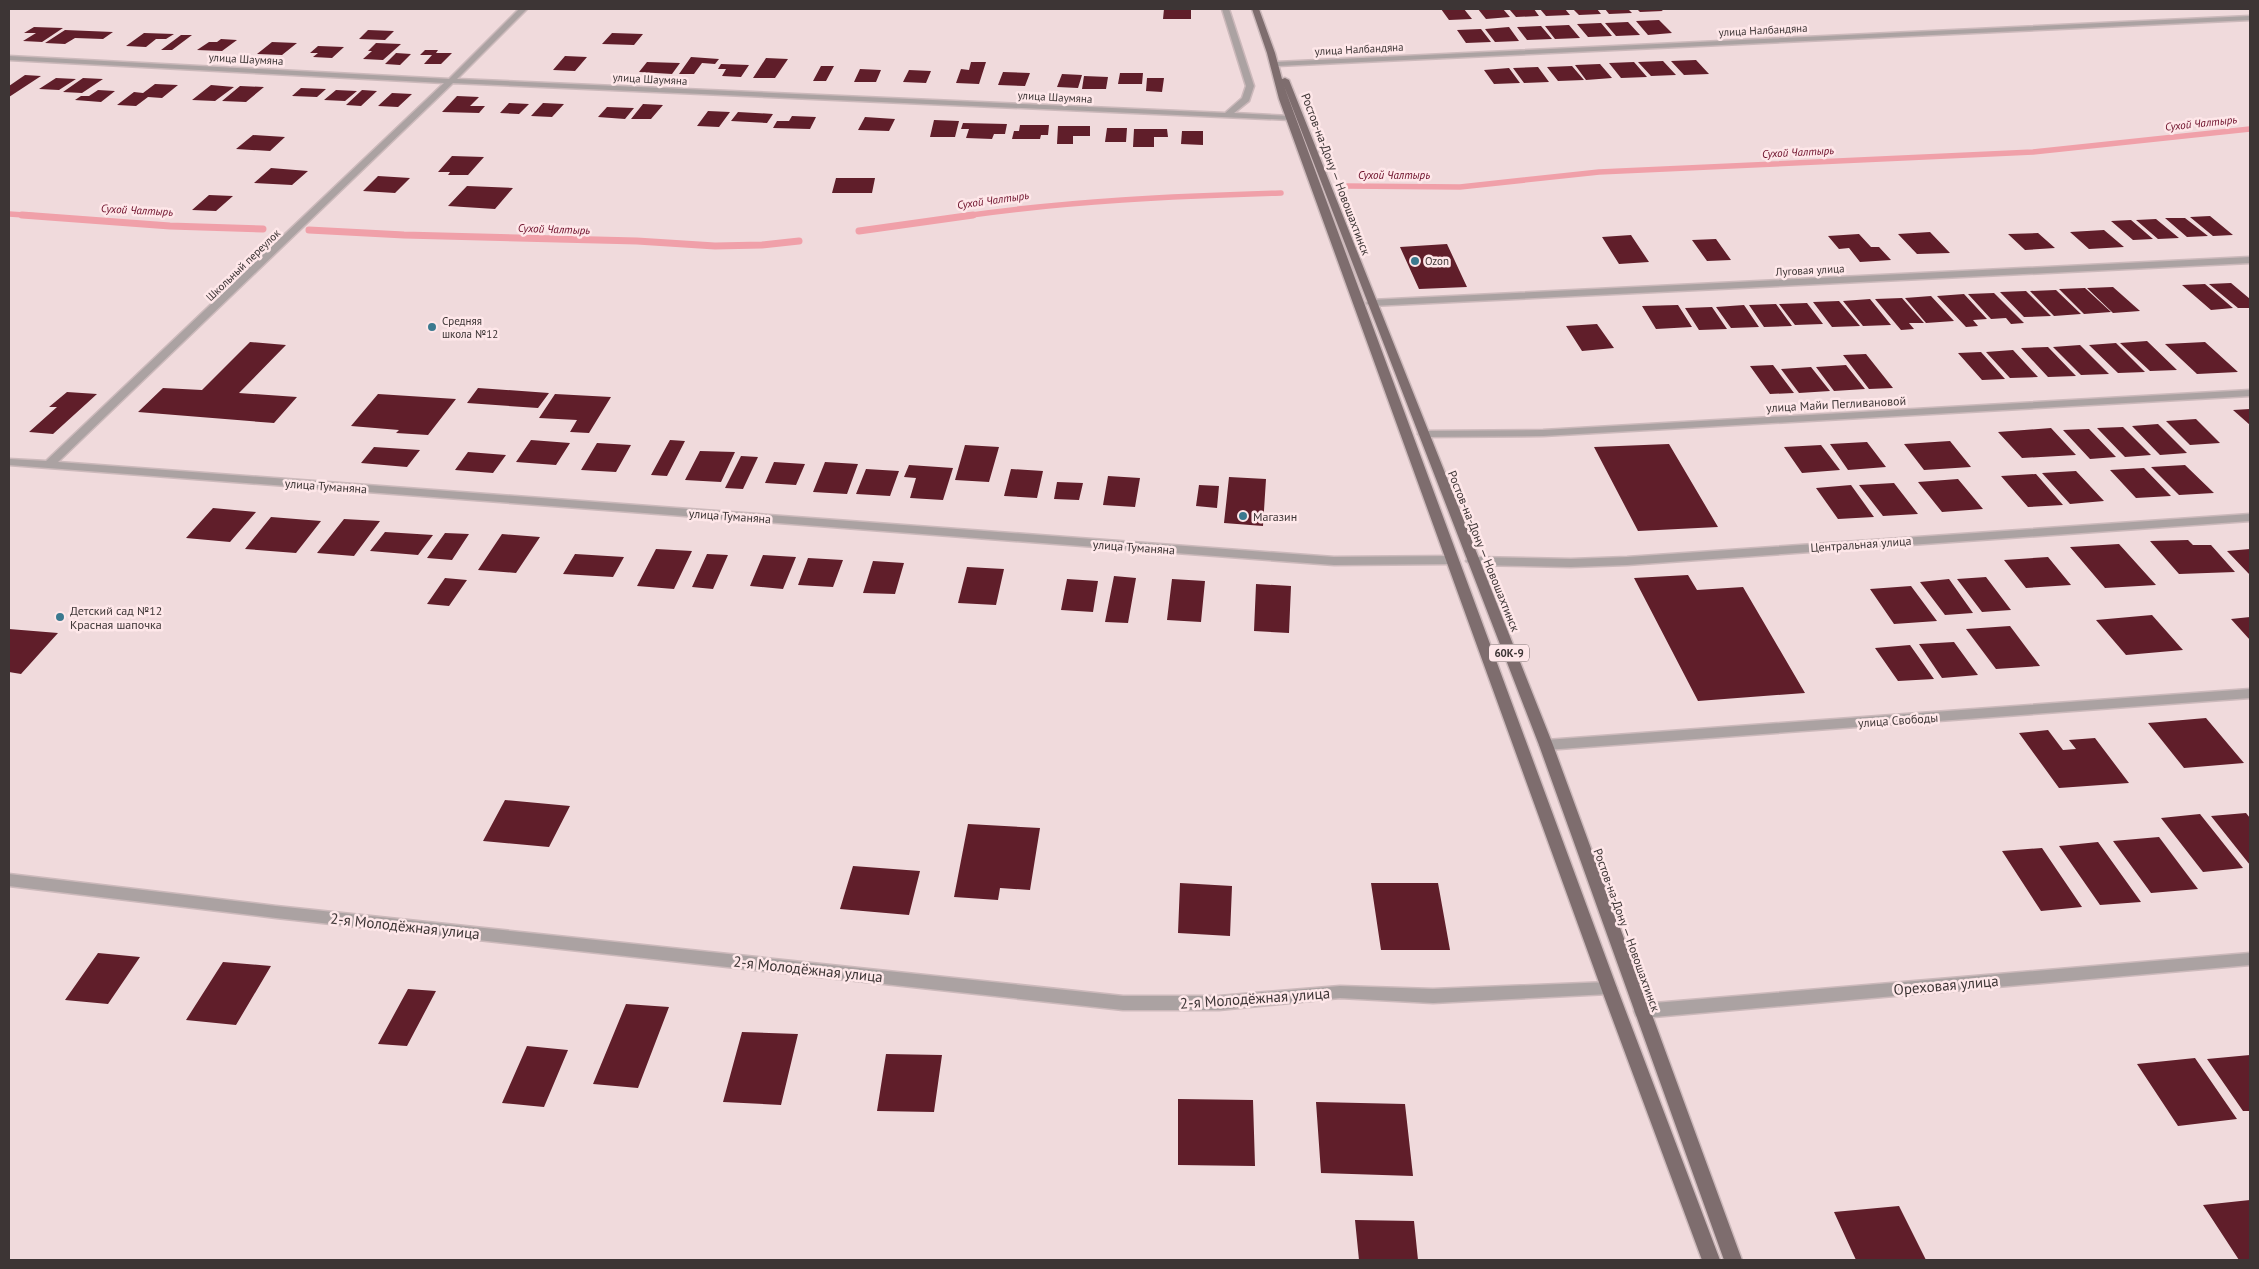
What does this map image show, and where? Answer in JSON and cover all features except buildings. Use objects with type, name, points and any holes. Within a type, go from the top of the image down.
[{"type":"main road","name":"Ростов-на-Дону — Новошахтинск","points":[[1255,9],[1271,52],[1291,118],[1452,560],[1711,1260]]},
{"type":"main road","name":"Ростов-на-Дону — Новошахтинск","points":[[1271,52],[1293,98],[1371,303],[1546,745],[1733,1260]]},
{"type":"street","name":"Школьный переулок","points":[[49,465],[452,81],[523,9]]},
{"type":"street","points":[[1226,9],[1250,86],[1246,100],[1227,115]]},
{"type":"street","name":"улица Налбандяна","points":[[1277,64],[2250,18]]},
{"type":"street","name":"улица Шаумяна","points":[[9,58],[452,81],[1291,118]]},
{"type":"street","name":"Луговая улица","points":[[1371,303],[2250,260]]},
{"type":"street","name":"улица Майи Пегливановой","points":[[1423,434],[1543,434],[2250,393]]},
{"type":"street","name":"улица Туманяна","points":[[9,462],[1334,561],[1452,560]]},
{"type":"street","name":"Центральная улица","points":[[1472,561],[1571,563],[1627,561],[2250,517]]},
{"type":"street","name":"улица Свободы","points":[[1546,745],[2250,693]]},
{"type":"street","name":"2-я Молодёжная улица","points":[[9,880],[296,914],[1122,1004],[1219,1003],[1340,992],[1433,996],[1609,988]]},
{"type":"street","name":"Ореховая улица","points":[[1642,1011],[2250,959]]},
{"type":"waterway","name":"Сухой Чалтырь","points":[[1346,186],[1460,187],[1599,172],[2033,152],[2250,129]]},
{"type":"waterway","name":"Сухой Чалтырь","points":[[964,216],[1122,200],[1281,193]]},
{"type":"waterway","name":"Сухой Чалтырь","points":[[9,214],[39,216]]},
{"type":"waterway","name":"Сухой Чалтырь","points":[[22,215],[170,226],[263,229]]},
{"type":"waterway","name":"Сухой Чалтырь","points":[[859,231],[973,215]]},
{"type":"waterway","name":"Сухой Чалтырь","points":[[309,230],[404,235],[637,241],[715,246],[762,245],[799,241]]},
{"type":"place","name":"Ozon","points":[[1415,261]]},
{"type":"place","name":"Средняя школа №12","points":[[432,327]]},
{"type":"place","name":"Магазин","points":[[1243,516]]},
{"type":"place","name":"Детский сад №12 Красная шапочка","points":[[60,617]]}]
